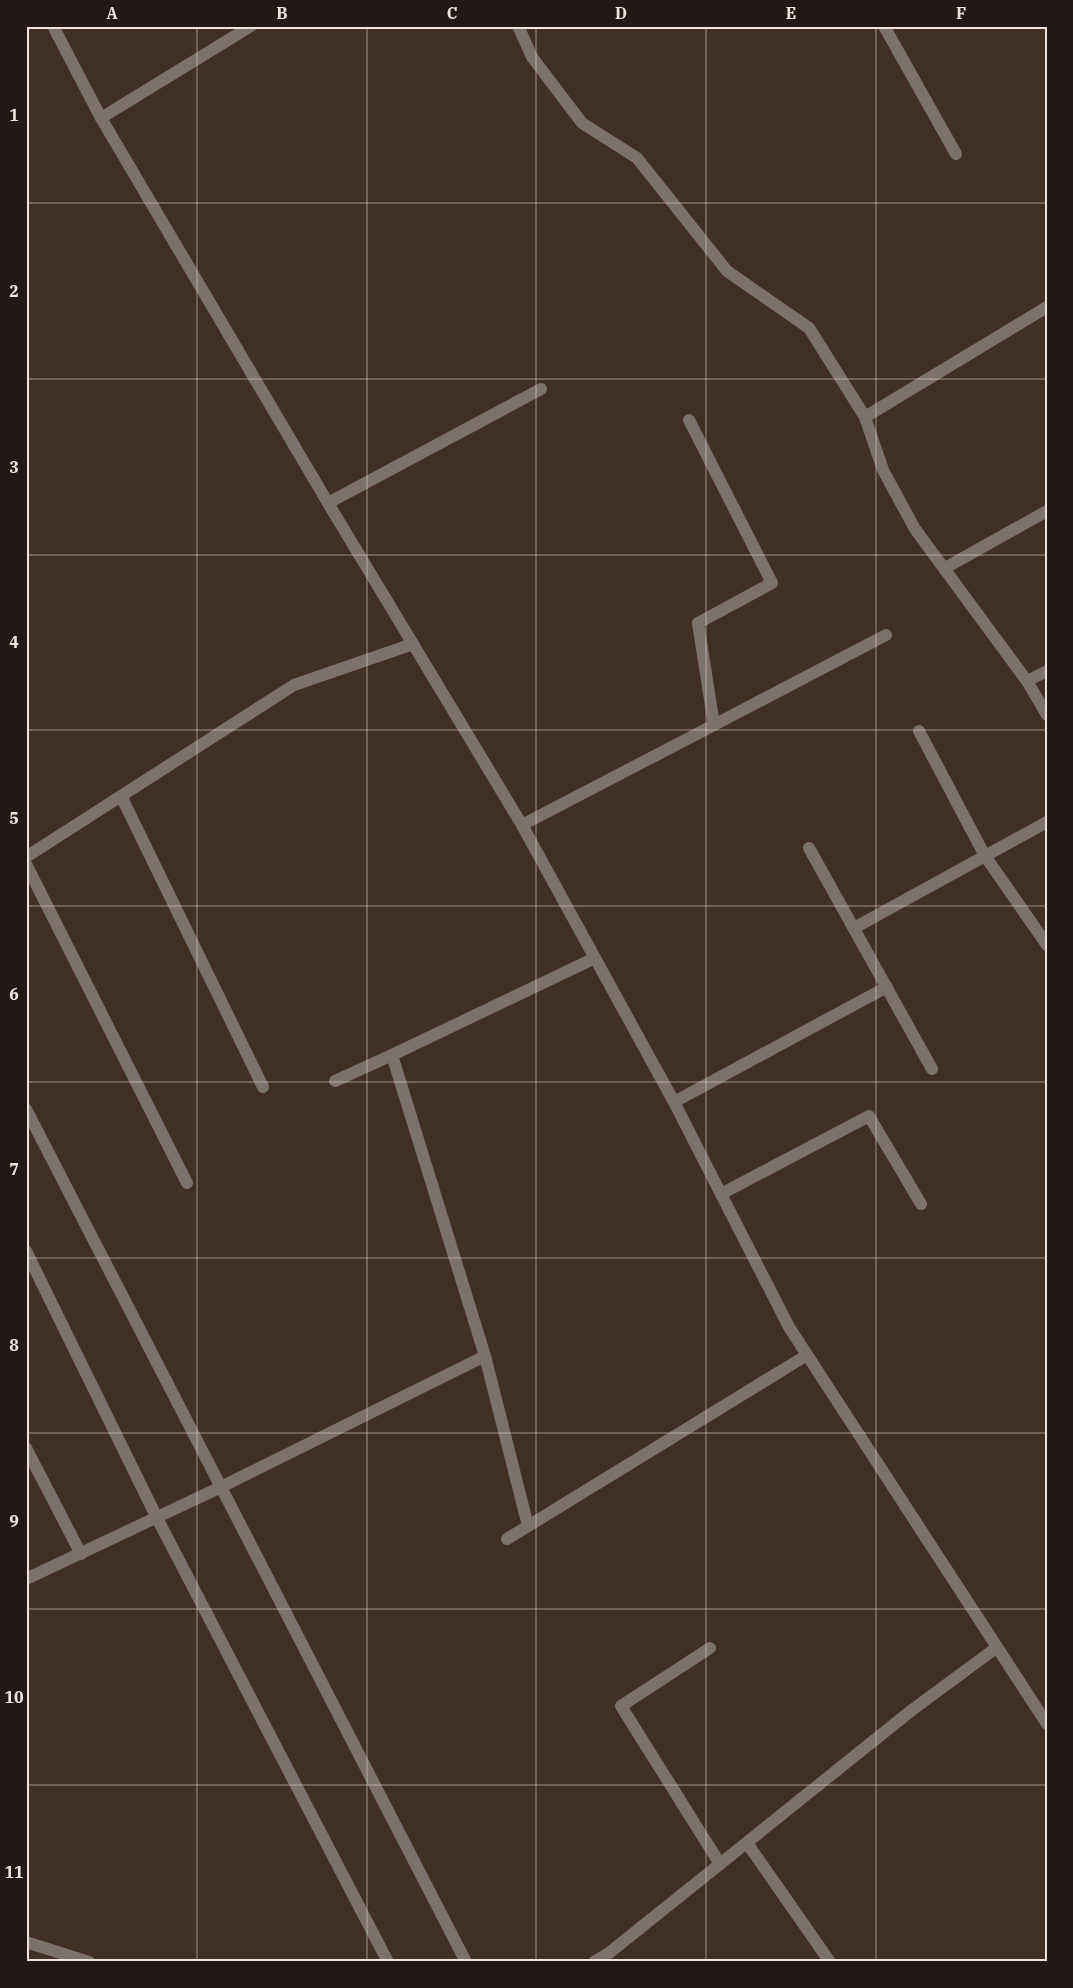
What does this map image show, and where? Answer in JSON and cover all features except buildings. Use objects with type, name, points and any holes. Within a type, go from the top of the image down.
[{"type":"street","points":[[53,26],[102,118],[328,503],[522,825],[674,1102],[788,1327],[1047,1724]]},
{"type":"street","points":[[102,118],[251,26]]},
{"type":"street","points":[[518,26],[532,57],[582,123],[637,158],[727,271],[809,328],[865,417],[883,470],[915,529],[1027,682],[1047,714]]},
{"type":"street","points":[[884,26],[956,154]]},
{"type":"street","points":[[865,417],[1047,307]]},
{"type":"street","points":[[328,503],[541,389]]},
{"type":"street","points":[[689,420],[772,583],[698,623],[714,725]]},
{"type":"street","points":[[945,568],[1047,510]]},
{"type":"street","points":[[522,825],[886,635]]},
{"type":"street","points":[[26,857],[294,685],[414,644]]},
{"type":"street","points":[[1027,682],[1047,670]]},
{"type":"street","points":[[919,731],[985,856],[1047,945]]},
{"type":"street","points":[[121,796],[263,1087]]},
{"type":"street","points":[[854,928],[1047,822]]},
{"type":"street","points":[[809,848],[932,1069]]},
{"type":"street","points":[[26,864],[187,1183]]},
{"type":"street","points":[[335,1082],[595,958]]},
{"type":"street","points":[[674,1102],[886,987]]},
{"type":"street","points":[[392,1055],[485,1356],[528,1526]]},
{"type":"street","points":[[26,1109],[466,1962]]},
{"type":"street","points":[[721,1194],[869,1116],[921,1204]]},
{"type":"street","points":[[26,1251],[157,1518],[388,1962]]},
{"type":"street","points":[[26,1579],[221,1487],[485,1356]]},
{"type":"street","points":[[506,1539],[807,1356]]},
{"type":"street","points":[[26,1448],[81,1554]]},
{"type":"street","points":[[710,1648],[621,1706],[720,1864]]},
{"type":"street","points":[[594,1962],[609,1953],[912,1710],[996,1648]]},
{"type":"street","points":[[747,1843],[830,1962]]},
{"type":"street","points":[[26,1942],[89,1962]]}]
